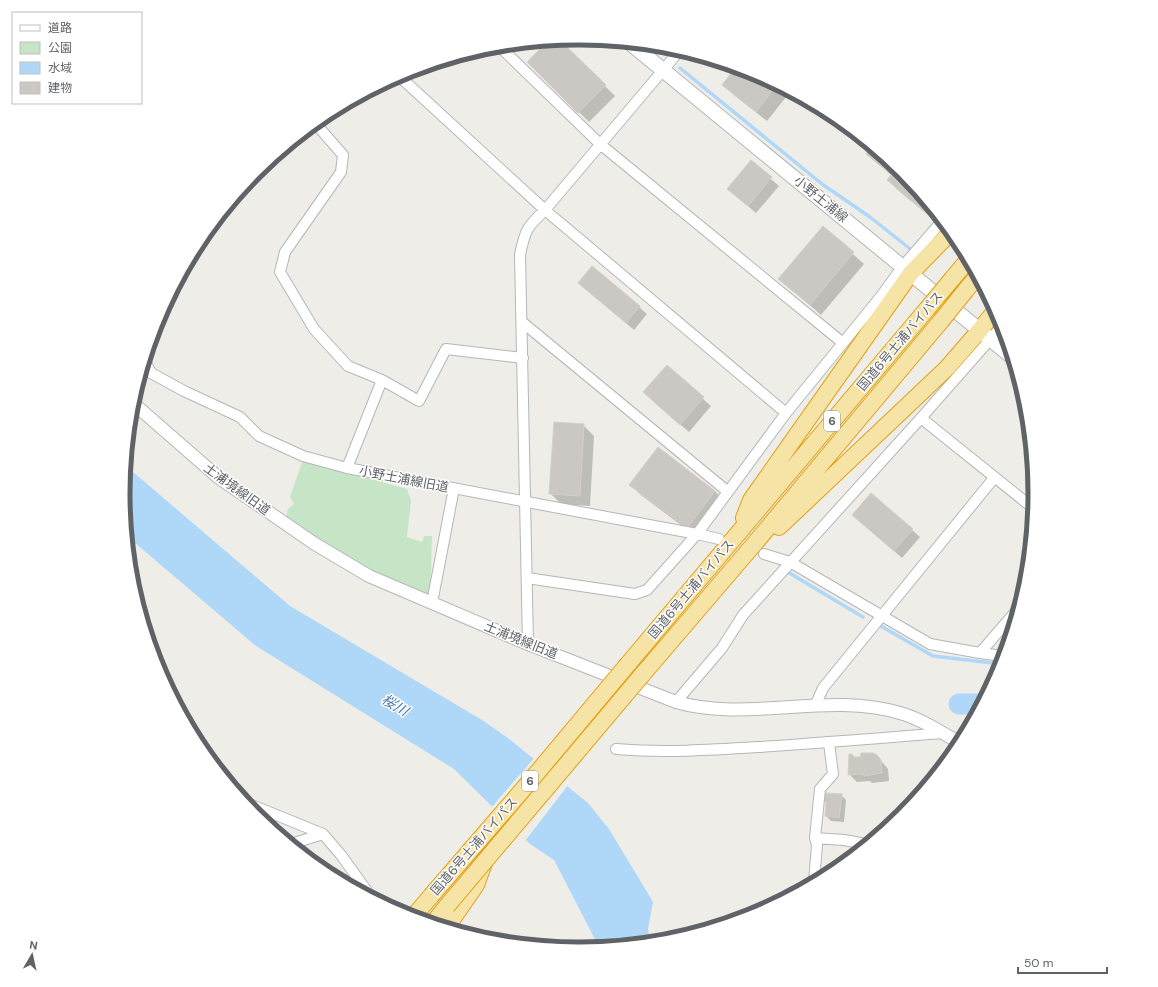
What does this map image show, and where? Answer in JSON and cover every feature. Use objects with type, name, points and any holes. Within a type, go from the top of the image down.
[{"type":"highway","points":[[738,533],[751,500],[907,270],[946,236]]},
{"type":"highway","name":"国道6号土浦バイパス","points":[[419,909],[531,780],[964,264]]},
{"type":"highway","name":"国道6号土浦バイパス","points":[[441,920],[450,916],[484,862],[642,675],[760,549],[974,281]]},
{"type":"highway","points":[[760,549],[774,532],[813,496],[852,456],[947,368],[986,335],[992,319]]},
{"type":"main road","name":"小野土浦線","points":[[637,49],[1004,350]]},
{"type":"street","points":[[505,52],[600,144],[843,343]]},
{"type":"street","points":[[528,644],[520,255],[523,238],[529,226],[545,210],[675,56]]},
{"type":"street","points":[[404,80],[545,210],[786,412]]},
{"type":"street","points":[[322,127],[343,155],[341,172],[285,252],[280,272],[314,329],[348,366],[382,380],[419,401],[446,349],[523,358]]},
{"type":"street","points":[[527,578],[635,594],[646,590],[697,534],[786,412],[882,295],[907,270],[939,225]]},
{"type":"street","points":[[522,322],[727,492]]},
{"type":"street","points":[[676,702],[722,648],[743,615],[921,418],[986,335],[996,329]]},
{"type":"street","points":[[149,368],[151,373],[184,391],[240,417],[259,436],[303,456],[347,468]]},
{"type":"street","name":"小野土浦線旧道","points":[[382,380],[347,468],[719,539]]},
{"type":"street","name":"土浦境線旧道","points":[[139,408],[219,478],[315,544],[369,576],[528,644],[676,702],[705,708],[729,710],[815,706],[878,708],[901,713],[926,724],[954,740]]},
{"type":"street","points":[[921,418],[1028,504]]},
{"type":"street","points":[[815,706],[823,688],[994,478]]},
{"type":"street","points":[[432,603],[454,488]]},
{"type":"street","points":[[760,549],[790,562],[930,644],[997,655]]},
{"type":"street","points":[[980,653],[1010,619]]},
{"type":"street","points":[[616,749],[660,751],[722,749],[829,743],[943,733]]},
{"type":"street","points":[[815,875],[817,845],[815,838],[820,789],[833,774],[829,743]]},
{"type":"street","points":[[260,809],[323,834],[341,855],[362,886]]},
{"type":"street","points":[[297,842],[323,834]]},
{"type":"street","points":[[815,838],[860,843]]},
{"type":"green space","points":[[303,460],[407,489],[411,501],[407,537],[422,542],[424,536],[432,536],[430,600],[371,573],[316,540],[286,517],[288,509],[294,504],[290,497]]},
{"type":"water","name":"桜川","points":[[131,470],[290,606],[482,720],[508,738],[588,803],[609,829],[653,902],[648,929],[649,936],[596,941],[554,860],[530,844],[454,769],[256,646],[133,541],[130,494]]},
{"type":"pier","points":[[535,757],[569,784],[525,841],[491,808]]},
{"type":"building","points":[[566,45],[606,85],[578,113],[527,62],[542,47]]},
{"type":"building","points":[[732,72],[774,89],[756,112],[722,85]]},
{"type":"building","points":[[869,151],[875,156],[889,169],[887,171],[866,154]]},
{"type":"building","points":[[751,160],[772,177],[748,206],[727,189]]},
{"type":"building","points":[[893,173],[931,215],[930,216],[887,180]]},
{"type":"building","points":[[823,226],[854,252],[810,305],[778,279]]},
{"type":"building","points":[[592,266],[640,306],[626,323],[578,283]]},
{"type":"building","points":[[667,365],[704,397],[680,425],[643,392]]},
{"type":"building","points":[[554,422],[584,424],[580,496],[549,494]]},
{"type":"building","points":[[658,447],[715,491],[687,528],[629,485]]},
{"type":"building","points":[[871,493],[913,529],[894,551],[852,515]]},
{"type":"building","points":[[861,753],[873,753],[877,755],[881,760],[882,773],[864,776],[862,774],[848,775],[849,754],[852,754],[854,757],[860,757]]},
{"type":"building","points":[[825,793],[842,794],[839,818],[825,816]]},
{"type":"waterway","points":[[680,68],[822,184],[870,217],[909,248]]},
{"type":"waterway","points":[[786,571],[863,617]]},
{"type":"waterway","points":[[879,625],[933,656],[994,663]]},
{"type":"waterway","points":[[959,704],[975,704]]}]
